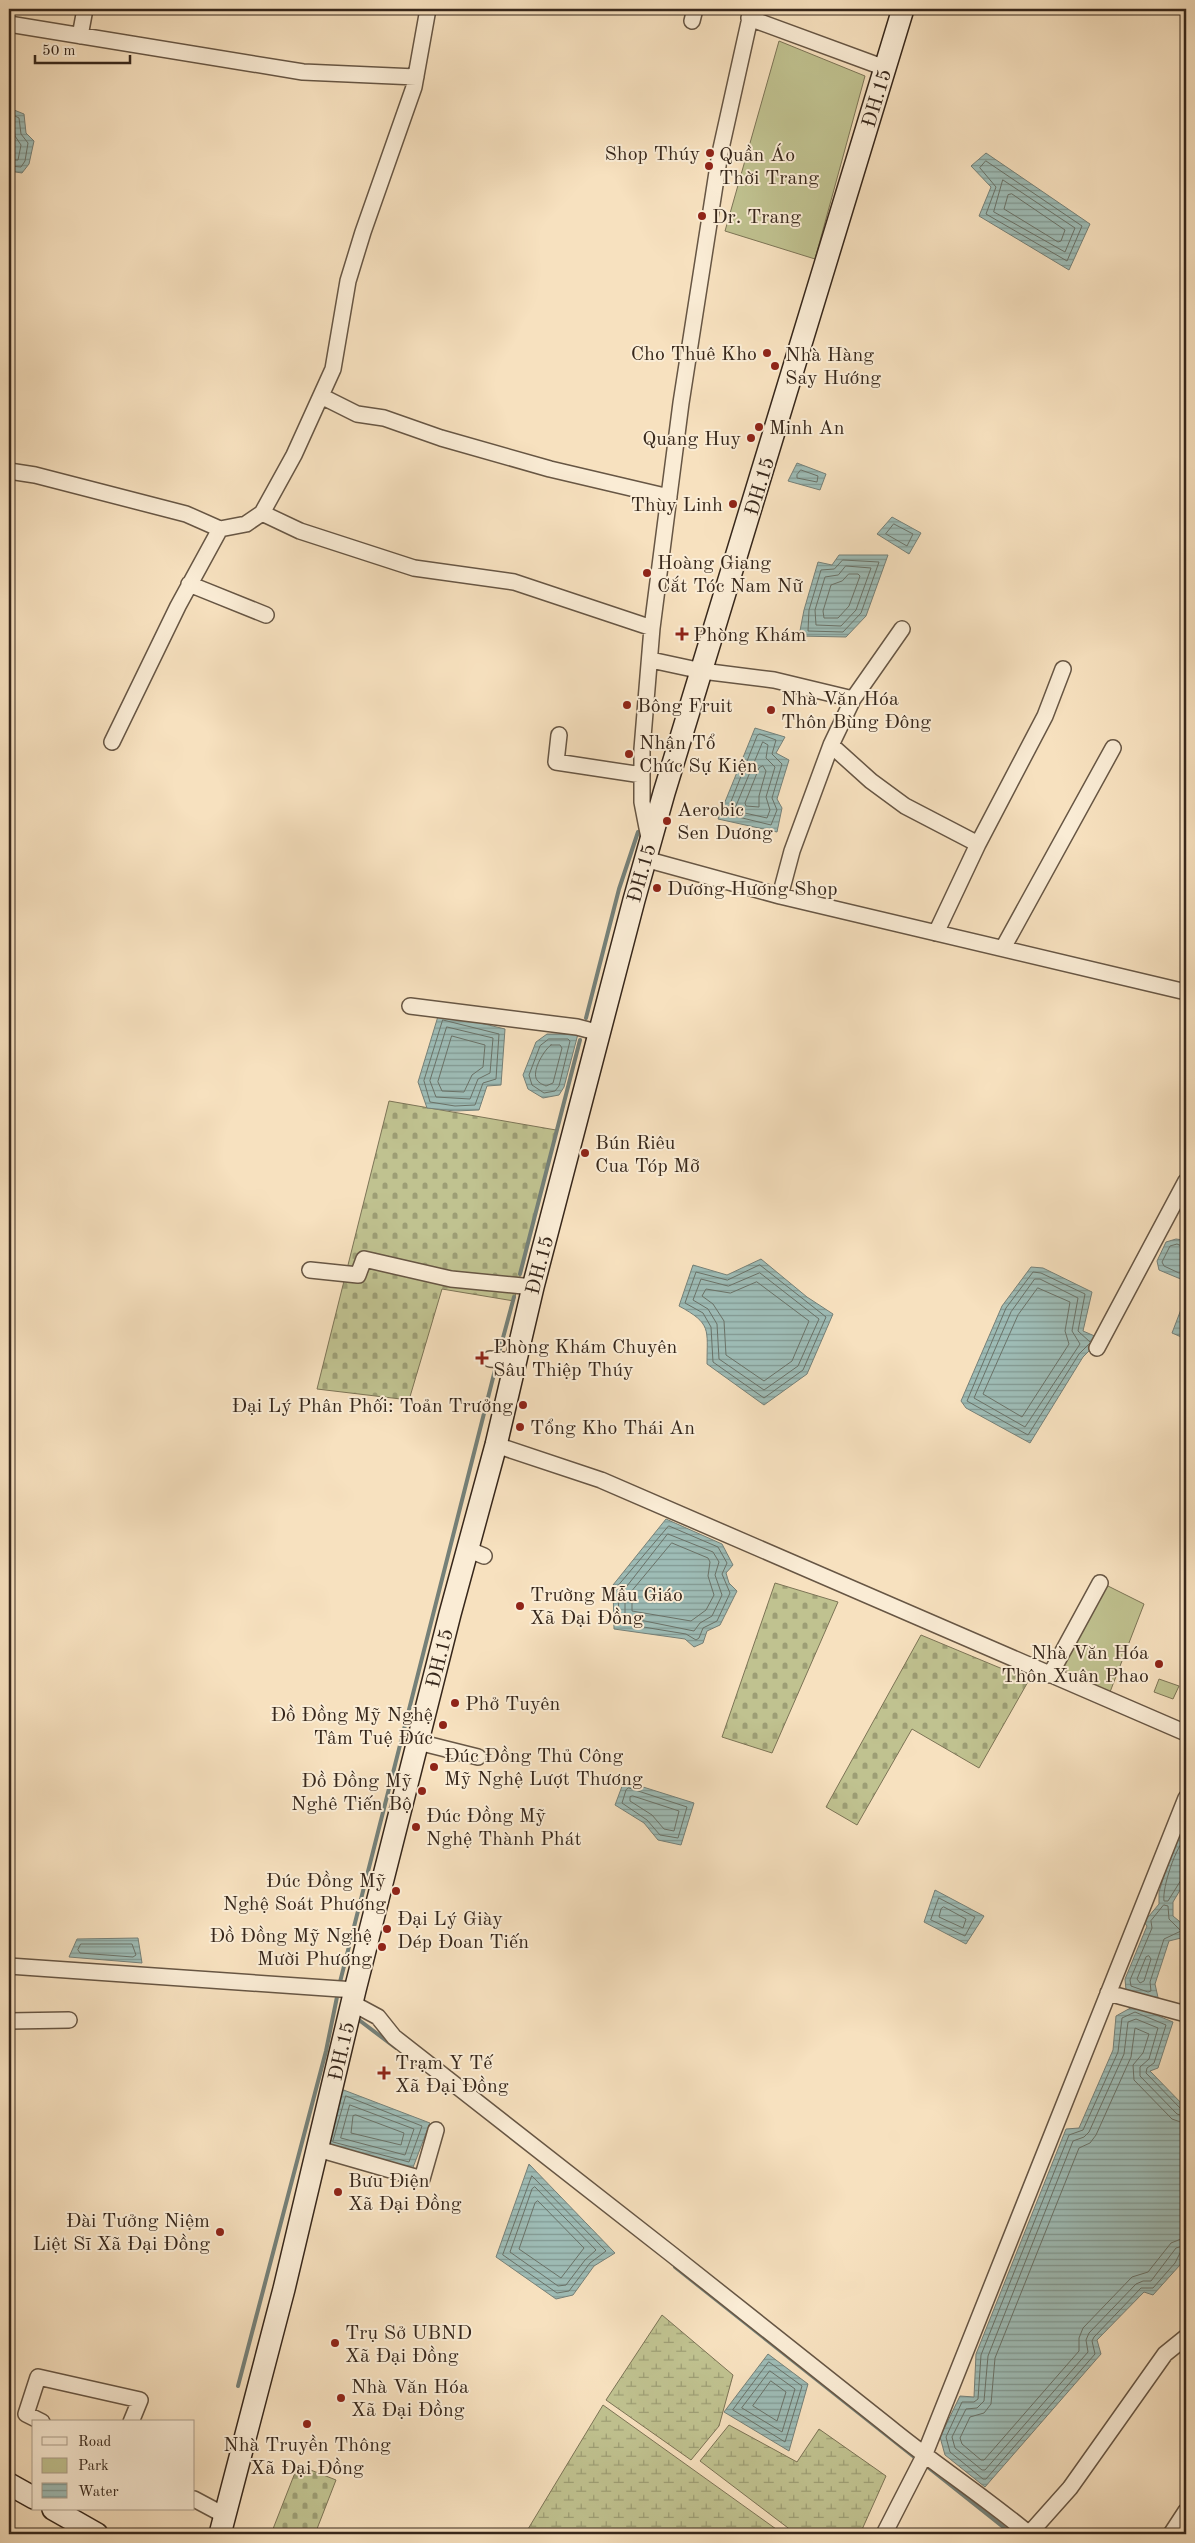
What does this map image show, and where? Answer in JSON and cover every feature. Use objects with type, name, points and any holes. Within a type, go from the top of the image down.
[{"type":"main road","name":"ĐH.15","points":[[222,2524],[299,2242],[314,2181],[318,2149],[343,2065],[353,1997],[418,1742],[476,1553],[496,1445],[533,1287],[648,850],[903,9]]},
{"type":"main road","points":[[9,2484],[32,2497]]},
{"type":"main road","points":[[55,2510],[97,2534]]},
{"type":"street","points":[[80,36],[85,9]]},
{"type":"street","points":[[9,471],[35,475],[186,514],[220,529],[234,528],[246,524],[262,513],[294,455],[332,369],[348,280],[362,232],[405,114],[416,77],[428,9]]},
{"type":"street","points":[[885,68],[751,13],[720,153],[681,403],[652,628],[651,660],[642,749],[642,802],[648,850],[780,896],[1186,992]]},
{"type":"street","points":[[9,24],[303,72],[416,77]]},
{"type":"street","points":[[321,396],[357,414],[384,418],[441,438],[550,470],[669,497]]},
{"type":"street","points":[[262,513],[300,530],[414,568],[514,582],[652,628]]},
{"type":"street","points":[[112,742],[190,584],[220,529]]},
{"type":"street","points":[[190,584],[266,615]]},
{"type":"street","points":[[780,896],[792,851],[831,745],[854,700],[902,629]]},
{"type":"street","points":[[651,660],[702,671],[774,680],[854,700]]},
{"type":"street","points":[[936,933],[978,844],[1045,716],[1063,669]]},
{"type":"street","points":[[559,735],[556,762],[642,775]]},
{"type":"street","points":[[831,745],[871,781],[905,806],[978,844]]},
{"type":"street","points":[[1003,948],[1113,748]]},
{"type":"street","points":[[410,1006],[577,1027],[600,1033]]},
{"type":"street","points":[[1097,1348],[1186,1182]]},
{"type":"street","points":[[310,1270],[358,1275],[364,1259],[451,1279],[533,1287]]},
{"type":"street","points":[[490,1359],[516,1360]]},
{"type":"street","points":[[496,1445],[601,1480],[1186,1733]]},
{"type":"street","points":[[1050,1675],[1100,1583]]},
{"type":"street","points":[[418,1742],[478,1757]]},
{"type":"street","points":[[884,2534],[924,2456],[1186,1798]]},
{"type":"street","points":[[9,1966],[353,1997],[378,2017],[394,2037],[630,2220],[924,2456],[996,2506],[1029,2534],[1070,2488],[1165,2354],[1186,2336]]},
{"type":"street","points":[[1108,1993],[1186,2014]]},
{"type":"street","points":[[9,2021],[69,2020]]},
{"type":"street","points":[[318,2149],[422,2179],[436,2130]]},
{"type":"street","points":[[38,2420],[26,2414],[38,2377],[140,2400],[132,2420]]},
{"type":"street","points":[[195,2500],[222,2524]]},
{"type":"street","points":[[1171,2534],[1186,2511]]},
{"type":"green space","points":[[779,41],[865,76],[815,259],[725,231]]},
{"type":"green space","points":[[389,1101],[556,1130],[514,1301],[442,1289],[409,1400],[317,1389]]},
{"type":"green space","points":[[775,1583],[838,1602],[772,1753],[722,1737]]},
{"type":"green space","points":[[1104,1584],[1144,1604],[1110,1692],[1057,1666]]},
{"type":"green space","points":[[921,1635],[1029,1680],[979,1768],[912,1729],[857,1825],[826,1807]]},
{"type":"green space","points":[[1159,1679],[1179,1686],[1173,1699],[1154,1692]]},
{"type":"green space","points":[[662,2315],[733,2375],[719,2426],[691,2460],[606,2400]]},
{"type":"green space","points":[[603,2405],[783,2534],[525,2534]]},
{"type":"green space","points":[[729,2425],[797,2462],[819,2429],[886,2476],[860,2534],[796,2534],[700,2461]]},
{"type":"green space","points":[[298,2465],[336,2480],[315,2534],[271,2534]]},
{"type":"water","points":[[9,108],[24,114],[26,133],[34,141],[29,164],[22,173],[9,171]]},
{"type":"water","points":[[986,153],[1090,224],[1069,270],[979,216],[991,187],[971,166]]},
{"type":"water","points":[[797,463],[826,474],[820,490],[788,481]]},
{"type":"water","points":[[892,517],[921,533],[909,554],[877,534]]},
{"type":"water","points":[[839,555],[888,555],[866,616],[846,637],[799,636],[804,610],[818,562],[832,565]]},
{"type":"water","points":[[755,728],[785,737],[776,753],[789,760],[777,799],[782,808],[777,832],[718,819]]},
{"type":"water","points":[[439,1013],[505,1029],[501,1085],[487,1086],[479,1110],[455,1111],[427,1108],[418,1082]]},
{"type":"water","points":[[547,1034],[578,1034],[564,1087],[559,1095],[543,1098],[528,1089],[523,1075],[536,1042]]},
{"type":"water","points":[[1176,1239],[1183,1240],[1187,1255],[1187,1265],[1183,1280],[1159,1270],[1157,1261],[1166,1242]]},
{"type":"water","points":[[761,1259],[807,1297],[833,1314],[807,1374],[764,1405],[707,1364],[707,1335],[705,1329],[697,1318],[679,1306],[693,1265],[727,1275]]},
{"type":"water","points":[[1031,1267],[1043,1268],[1092,1292],[1083,1331],[1097,1337],[1096,1344],[1083,1357],[1030,1443],[966,1408],[961,1401],[1002,1306]]},
{"type":"water","points":[[1186,1299],[1186,1339],[1172,1333]]},
{"type":"water","points":[[666,1519],[722,1544],[733,1565],[726,1573],[729,1583],[737,1591],[720,1625],[707,1631],[703,1643],[694,1647],[685,1639],[614,1629],[613,1585]]},
{"type":"water","points":[[624,1781],[694,1803],[681,1845],[658,1840],[644,1823],[615,1805]]},
{"type":"water","points":[[1186,1833],[1186,1880],[1173,1902],[1173,1916],[1185,1926],[1185,1937],[1169,1941],[1155,1984],[1159,2002],[1126,1990],[1125,1979],[1147,1926],[1144,1922],[1159,1904],[1159,1892],[1175,1840]]},
{"type":"water","points":[[935,1890],[984,1916],[966,1944],[924,1922]]},
{"type":"water","points":[[138,1938],[142,1963],[69,1957],[77,1939]]},
{"type":"water","points":[[1134,2006],[1173,2022],[1158,2068],[1150,2071],[1186,2108],[1186,2252],[1180,2265],[1153,2295],[1144,2292],[1097,2340],[1101,2354],[985,2487],[945,2455],[940,2437],[960,2396],[974,2397],[976,2354],[1066,2129],[1079,2128],[1113,2050],[1116,2016]]},
{"type":"water","points":[[341,2089],[430,2123],[412,2170],[326,2145]]},
{"type":"water","points":[[529,2164],[615,2253],[594,2266],[573,2295],[556,2299],[496,2257]]},
{"type":"water","points":[[768,2354],[808,2384],[789,2451],[724,2412]]},
{"type":"waterway","points":[[586,1018],[619,889],[638,832]]},
{"type":"waterway","points":[[520,1274],[580,1040]]},
{"type":"waterway","points":[[500,1349],[514,1297]]},
{"type":"waterway","points":[[339,1986],[495,1370]]},
{"type":"waterway","points":[[238,2386],[326,2051],[338,1992]]},
{"type":"waterway","points":[[359,2020],[396,2048]]},
{"type":"waterway","points":[[675,2267],[918,2460]]},
{"type":"waterway","points":[[924,2464],[1012,2534]]},
{"type":"place","name":"Shop Thúy","points":[[710,153]]},
{"type":"place","name":"Quần Áo Thời Trang","points":[[709,166]]},
{"type":"place","name":"Dr. Trang","points":[[702,216]]},
{"type":"place","name":"Cho Thuê Kho","points":[[767,353]]},
{"type":"place","name":"Nhà Hàng Say Hướng","points":[[775,366]]},
{"type":"place","name":"Minh An","points":[[759,427]]},
{"type":"place","name":"Quang Huy","points":[[751,438]]},
{"type":"place","name":"Thùy Linh","points":[[733,504]]},
{"type":"place","name":"Hoàng Giang Cắt Tóc Nam Nữ","points":[[647,573]]},
{"type":"place","name":"Phòng Khám","points":[[682,634]]},
{"type":"place","name":"Bông Fruit","points":[[627,705]]},
{"type":"place","name":"Nhà Văn Hóa Thôn Bùng Đông","points":[[771,710]]},
{"type":"place","name":"Nhận Tổ Chức Sự Kiện","points":[[629,754]]},
{"type":"place","name":"Aerobic Sen Dương","points":[[667,821]]},
{"type":"place","name":"Dương Hương Shop","points":[[657,888]]},
{"type":"place","name":"Bún Riêu Cua Tóp Mỡ","points":[[585,1153]]},
{"type":"place","name":"Phòng Khám Chuyên Sâu Thiệp Thúy","points":[[482,1358]]},
{"type":"place","name":"Đại Lý Phân Phối: Toản Trưởng","points":[[523,1405]]},
{"type":"place","name":"Tổng Kho Thái An","points":[[520,1427]]},
{"type":"place","name":"Trường Mẫu Giáo Xã Đại Đồng","points":[[520,1606]]},
{"type":"place","name":"Nhà Văn Hóa Thôn Xuân Phao","points":[[1159,1664]]},
{"type":"place","name":"Phở Tuyên","points":[[455,1703]]},
{"type":"place","name":"Đồ Đồng Mỹ Nghệ Tâm Tuệ Đức","points":[[443,1725]]},
{"type":"place","name":"Đúc Đồng Thủ Công Mỹ Nghệ Lượt Thương","points":[[434,1767]]},
{"type":"place","name":"Đồ Đồng Mỹ Nghê Tiến Bộ","points":[[422,1791]]},
{"type":"place","name":"Đúc Đồng Mỹ Nghệ Thành Phát","points":[[416,1827]]},
{"type":"place","name":"Đúc Đồng Mỹ Nghệ Soát Phương","points":[[396,1891]]},
{"type":"place","name":"Đại Lý Giày Dép Đoan Tiến","points":[[387,1929]]},
{"type":"place","name":"Đồ Đồng Mỹ Nghệ Mười Phương","points":[[382,1947]]},
{"type":"place","name":"Trạm Y Tế Xã Đại Đồng","points":[[384,2073]]},
{"type":"place","name":"Bưu Điện Xã Đại Đồng","points":[[338,2192]]},
{"type":"place","name":"Đài Tưởng Niệm Liệt Sĩ Xã Đại Đồng","points":[[220,2232]]},
{"type":"place","name":"Trụ Sở UBND Xã Đại Đồng","points":[[335,2343]]},
{"type":"place","name":"Nhà Văn Hóa Xã Đại Đồng","points":[[341,2398]]},
{"type":"place","name":"Nhà Truyền Thông Xã Đại Đồng","points":[[307,2424]]}]
